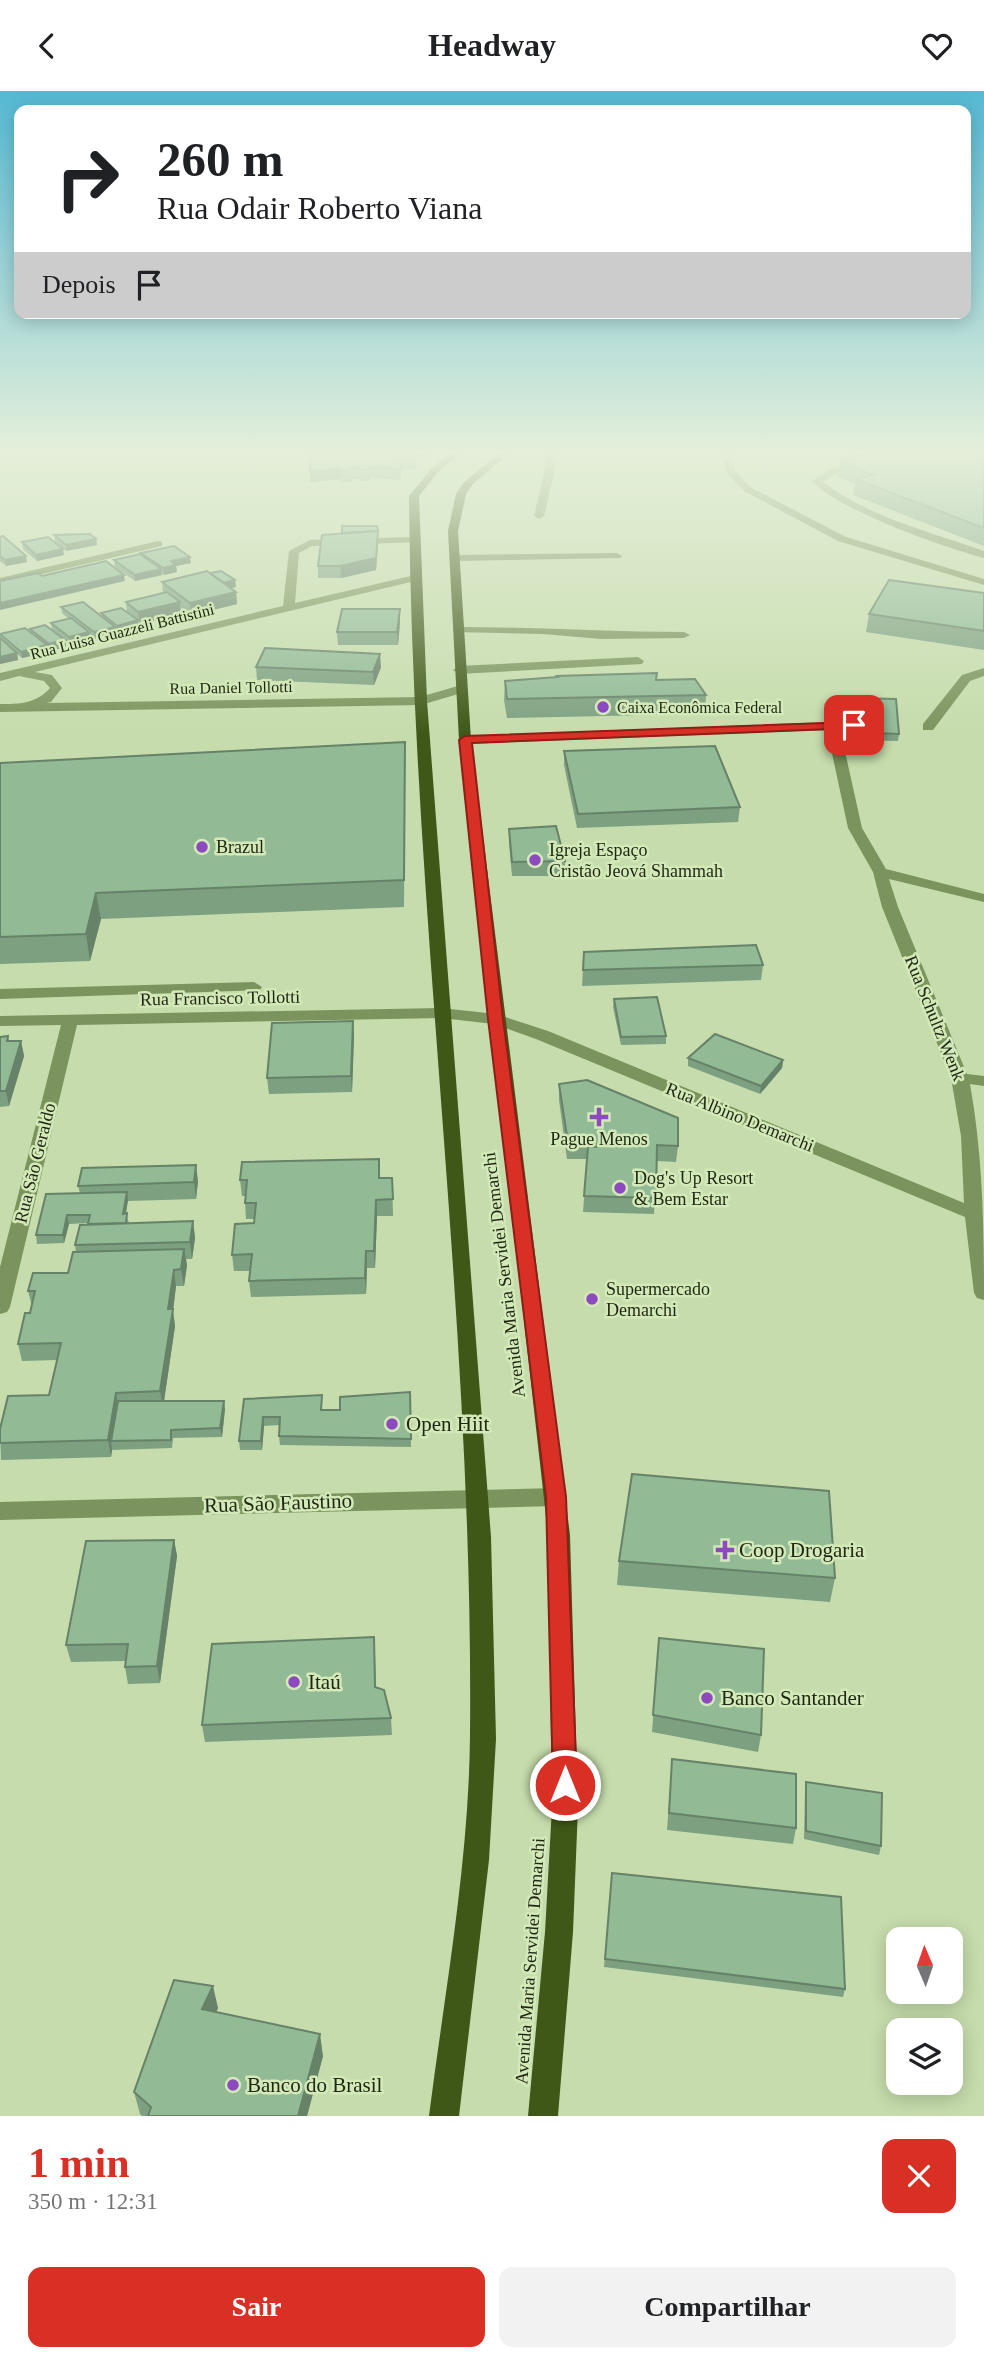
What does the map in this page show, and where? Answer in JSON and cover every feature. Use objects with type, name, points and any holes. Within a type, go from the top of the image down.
[{"type":"main road","name":"Avenida Maria Servidei Demarchi","points":[[414,546],[441,1013],[448,1068],[478,1497],[482,1753],[476,1860],[443,2116]]},
{"type":"main road","name":"Avenida Maria Servidei Demarchi","points":[[454,546],[465,740],[496,1019],[556,1497],[565,1720],[565,1807],[559,1933],[543,2116]]},
{"type":"street","points":[[0,580],[151,546]]},
{"type":"street","points":[[289,607],[294,551],[304,546]]},
{"type":"street","points":[[863,546],[984,582]]},
{"type":"street","points":[[959,546],[984,555]]},
{"type":"street","points":[[454,558],[617,556]]},
{"type":"street","name":"Rua Luisa Guazzeli Battistini","points":[[0,677],[415,578]]},
{"type":"street","points":[[459,630],[516,630],[601,636],[684,635]]},
{"type":"street","points":[[459,670],[638,661]]},
{"type":"street","points":[[928,727],[966,678],[984,672]]},
{"type":"street","points":[[0,677],[38,675],[54,682],[56,688],[47,699],[37,704],[3,708]]},
{"type":"street","name":"Rua Daniel Tollotti","points":[[3,708],[421,701],[461,689]]},
{"type":"street","points":[[465,740],[854,725]]},
{"type":"street","name":"Rua Schultz Wenk","points":[[833,726],[847,801],[855,828],[880,872],[890,907],[960,1078],[979,1216],[984,1293]]},
{"type":"street","points":[[880,872],[984,898]]},
{"type":"street","points":[[0,994],[254,987]]},
{"type":"street","name":"Rua Francisco Tollotti","points":[[0,1021],[441,1013],[496,1019]]},
{"type":"street","name":"Rua Albino Demarchi","points":[[496,1019],[542,1035],[979,1216]]},
{"type":"street","name":"Rua São Geraldo","points":[[0,1307],[70,1020]]},
{"type":"street","points":[[960,1078],[984,1081]]},
{"type":"street","name":"Rua São Faustino","points":[[0,1511],[556,1497]]},
{"type":"building","points":[[0,546],[14,546],[26,556],[5,560],[0,556]]},
{"type":"building","points":[[26,546],[59,546],[63,549],[36,555]]},
{"type":"building","points":[[174,546],[190,557],[171,561],[176,565],[163,568],[141,553]]},
{"type":"building","points":[[321,546],[377,546],[376,558],[340,566],[318,566]]},
{"type":"building","points":[[140,554],[161,569],[135,575],[114,560]]},
{"type":"building","points":[[106,561],[124,575],[0,603],[0,581],[38,573],[42,576]]},
{"type":"building","points":[[207,571],[236,592],[190,603],[162,582]]},
{"type":"building","points":[[221,571],[235,580],[224,583],[210,573]]},
{"type":"building","points":[[889,580],[984,593],[984,631],[869,614]]},
{"type":"building","points":[[167,592],[180,602],[138,612],[126,602]]},
{"type":"building","points":[[83,602],[115,627],[94,632],[61,607]]},
{"type":"building","points":[[121,608],[138,620],[117,626],[101,613]]},
{"type":"building","points":[[342,609],[400,609],[397,632],[337,632]]},
{"type":"building","points":[[71,618],[89,632],[69,637],[51,623]]},
{"type":"building","points":[[45,625],[65,640],[49,644],[30,629]]},
{"type":"building","points":[[25,628],[47,645],[21,652],[0,634]]},
{"type":"building","points":[[0,638],[17,653],[0,657]]},
{"type":"building","points":[[265,648],[380,654],[373,672],[256,667]]},
{"type":"building","points":[[657,673],[656,680],[695,679],[706,695],[507,699],[505,681],[557,676]]},
{"type":"building","points":[[854,698],[896,699],[899,734],[855,732]]},
{"type":"building","name":"Brazul","points":[[405,742],[404,880],[96,893],[86,934],[0,937],[0,763]]},
{"type":"building","points":[[715,746],[740,807],[578,814],[564,751]]},
{"type":"building","points":[[556,826],[565,861],[512,862],[509,829]]},
{"type":"building","points":[[756,945],[763,965],[583,970],[584,952]]},
{"type":"building","points":[[657,997],[666,1036],[621,1037],[614,999]]},
{"type":"building","points":[[353,1021],[351,1076],[267,1078],[272,1023]]},
{"type":"building","points":[[715,1034],[783,1060],[761,1086],[688,1058]]},
{"type":"building","points":[[8,1036],[7,1041],[21,1041],[6,1091],[0,1091],[0,1037]]},
{"type":"building","points":[[587,1080],[678,1118],[678,1146],[657,1145],[656,1198],[584,1196],[588,1147],[635,1145],[568,1143],[559,1084]]},
{"type":"building","points":[[379,1159],[379,1178],[392,1178],[393,1199],[376,1200],[374,1251],[366,1251],[365,1278],[249,1281],[252,1254],[232,1255],[235,1224],[254,1223],[256,1203],[245,1203],[247,1180],[240,1180],[242,1162]]},
{"type":"building","points":[[196,1165],[194,1182],[78,1186],[82,1168]]},
{"type":"building","points":[[127,1192],[123,1214],[127,1213],[126,1223],[88,1224],[90,1215],[67,1215],[63,1235],[36,1235],[46,1194]]},
{"type":"building","points":[[193,1221],[190,1242],[75,1245],[80,1225]]},
{"type":"building","points":[[184,1249],[181,1269],[174,1270],[168,1309],[173,1309],[160,1391],[116,1393],[108,1440],[0,1443],[0,1429],[8,1396],[49,1395],[61,1343],[18,1344],[25,1313],[30,1313],[35,1291],[28,1291],[33,1273],[68,1273],[73,1252]]},
{"type":"building","points":[[410,1392],[411,1439],[279,1436],[280,1417],[263,1417],[261,1441],[239,1441],[244,1399],[322,1395],[321,1410],[340,1410],[340,1397]]},
{"type":"building","points":[[118,1401],[224,1401],[220,1428],[171,1430],[171,1440],[111,1441]]},
{"type":"building","name":"Coop Drogaria","points":[[632,1474],[829,1491],[835,1578],[619,1561]]},
{"type":"building","points":[[174,1540],[157,1666],[125,1667],[128,1644],[66,1645],[86,1541]]},
{"type":"building","name":"Itaú","points":[[374,1637],[375,1687],[384,1690],[391,1718],[202,1725],[212,1644]]},
{"type":"building","name":"Banco Santander","points":[[659,1638],[764,1649],[761,1735],[653,1715]]},
{"type":"building","points":[[672,1759],[796,1774],[796,1828],[669,1813]]},
{"type":"building","points":[[806,1782],[882,1793],[881,1846],[806,1831]]},
{"type":"building","points":[[612,1873],[841,1897],[845,1989],[605,1959]]},
{"type":"building","name":"Banco do Brasil","points":[[174,1980],[213,1986],[202,2009],[320,2034],[298,2116],[148,2116],[151,2107],[134,2092]]},
{"type":"place","name":"Caixa Econômica Federal","points":[[603,707]]},
{"type":"place","name":"Brazul","points":[[202,847]]},
{"type":"place","name":"Igreja Espaço Cristão Jeová Shammah","points":[[535,860]]},
{"type":"place","name":"Pague Menos","points":[[599,1117]]},
{"type":"place","name":"Dog's Up Resort & Bem Estar","points":[[620,1188]]},
{"type":"place","name":"Supermercado Demarchi","points":[[592,1299]]},
{"type":"place","name":"Open Hiit","points":[[392,1424]]},
{"type":"place","name":"Coop Drogaria","points":[[725,1550]]},
{"type":"place","name":"Itaú","points":[[294,1682]]},
{"type":"place","name":"Banco Santander","points":[[707,1698]]},
{"type":"place","name":"Banco do Brasil","points":[[233,2085]]},
{"type":"route","points":[[565,1785],[556,1497],[496,1019],[465,740],[854,725]]}]
